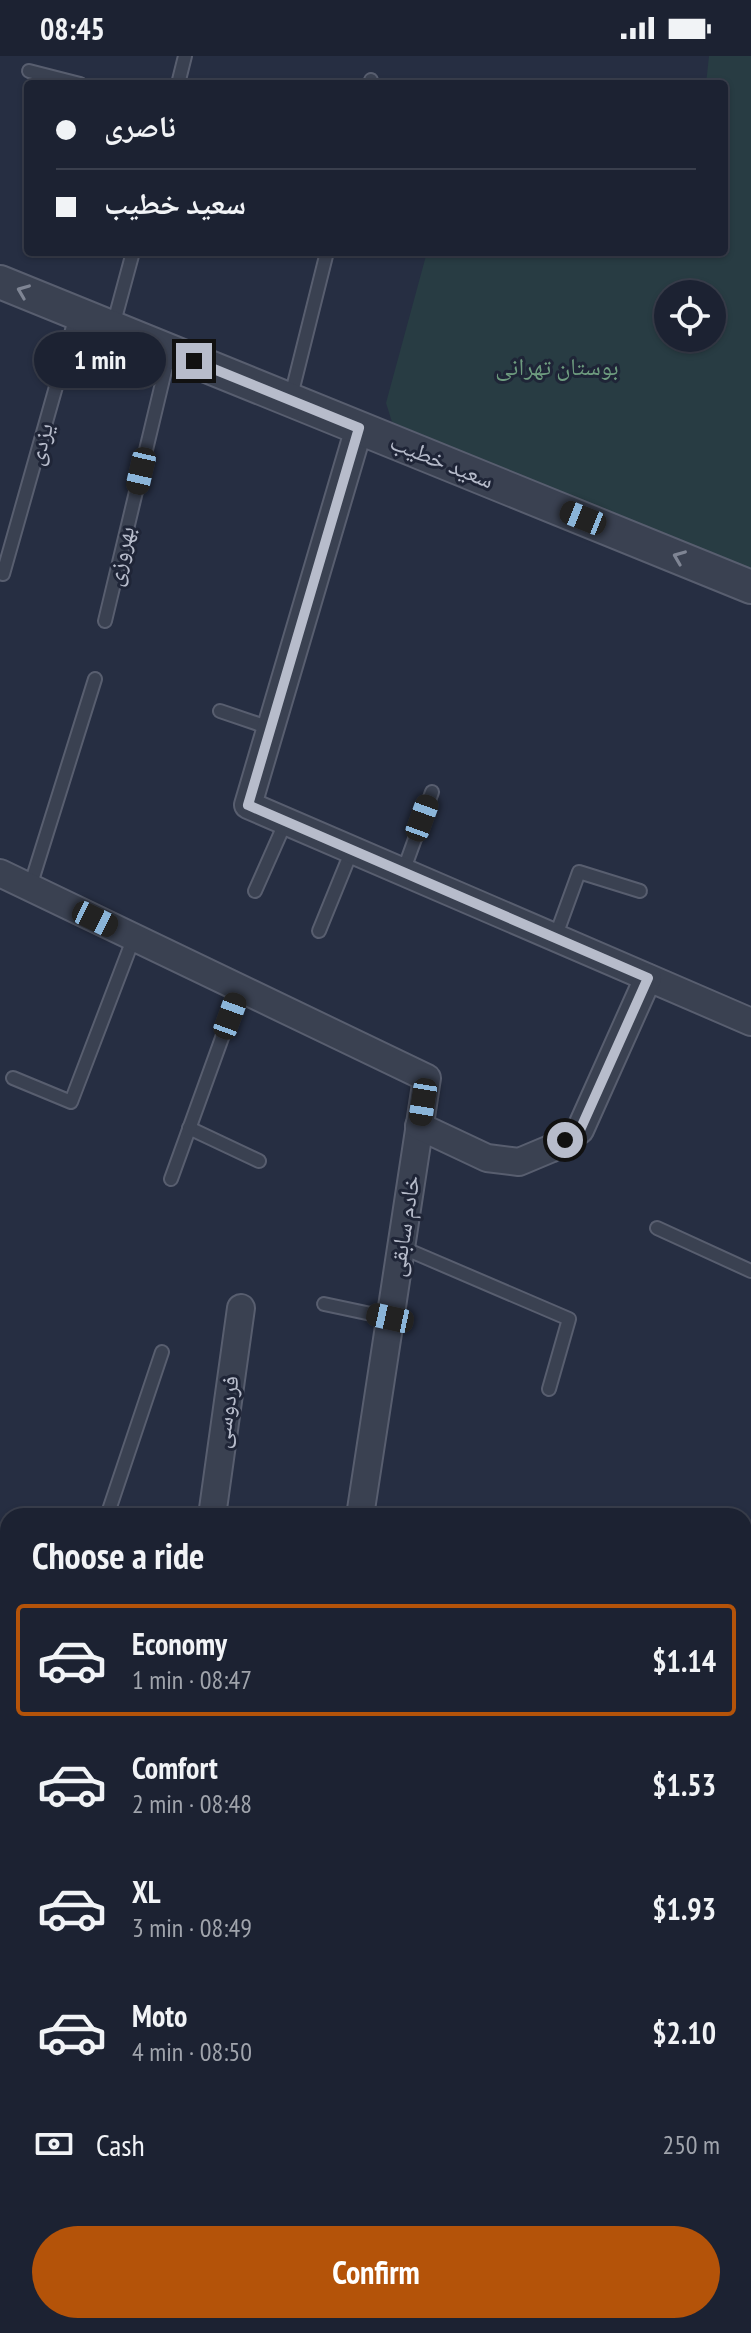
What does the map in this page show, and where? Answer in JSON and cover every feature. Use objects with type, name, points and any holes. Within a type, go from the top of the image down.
[{"type":"street","name":"سعید خطیب","points":[[0,282],[751,587]]},
{"type":"street","points":[[359,428],[248,805],[751,1022]]},
{"type":"street","points":[[0,873],[240,988]]},
{"type":"street","points":[[419,1126],[487,1158],[519,1162],[550,1149],[580,1130],[648,978]]},
{"type":"street","name":"خادم سابقی","points":[[240,988],[427,1078],[361,1508]]},
{"type":"street","name":"فردوسی","points":[[213,1508],[241,1308]]},
{"type":"lane","points":[[179,80],[185,56]]},
{"type":"lane","points":[[29,71],[64,80]]},
{"type":"lane","points":[[113,328],[132,256]]},
{"type":"lane","points":[[290,400],[326,256]]},
{"type":"lane","name":"یزدی","points":[[3,574],[77,313]]},
{"type":"lane","name":"بهروزی","points":[[105,621],[170,351]]},
{"type":"lane","points":[[30,887],[95,679]]},
{"type":"lane","points":[[220,711],[270,728]]},
{"type":"lane","points":[[403,872],[432,792]]},
{"type":"lane","points":[[255,891],[286,821]]},
{"type":"lane","points":[[319,931],[352,850]]},
{"type":"lane","points":[[555,938],[579,872],[640,891]]},
{"type":"lane","points":[[13,1078],[71,1102],[134,937]]},
{"type":"lane","points":[[171,1179],[240,988]]},
{"type":"lane","points":[[189,1128],[259,1161]]},
{"type":"lane","points":[[657,1228],[751,1271]]},
{"type":"lane","points":[[401,1247],[569,1319],[549,1389]]},
{"type":"lane","points":[[324,1304],[390,1318]]},
{"type":"lane","points":[[110,1508],[162,1352]]},
{"type":"green space","name":"بوستان تهرانی","points":[[709,56],[751,56],[751,573],[392,422],[386,403],[426,256],[728,256],[728,80],[706,80]]},
{"type":"route","points":[[194,361],[359,428],[248,805],[648,978],[580,1130],[565,1140]]}]
